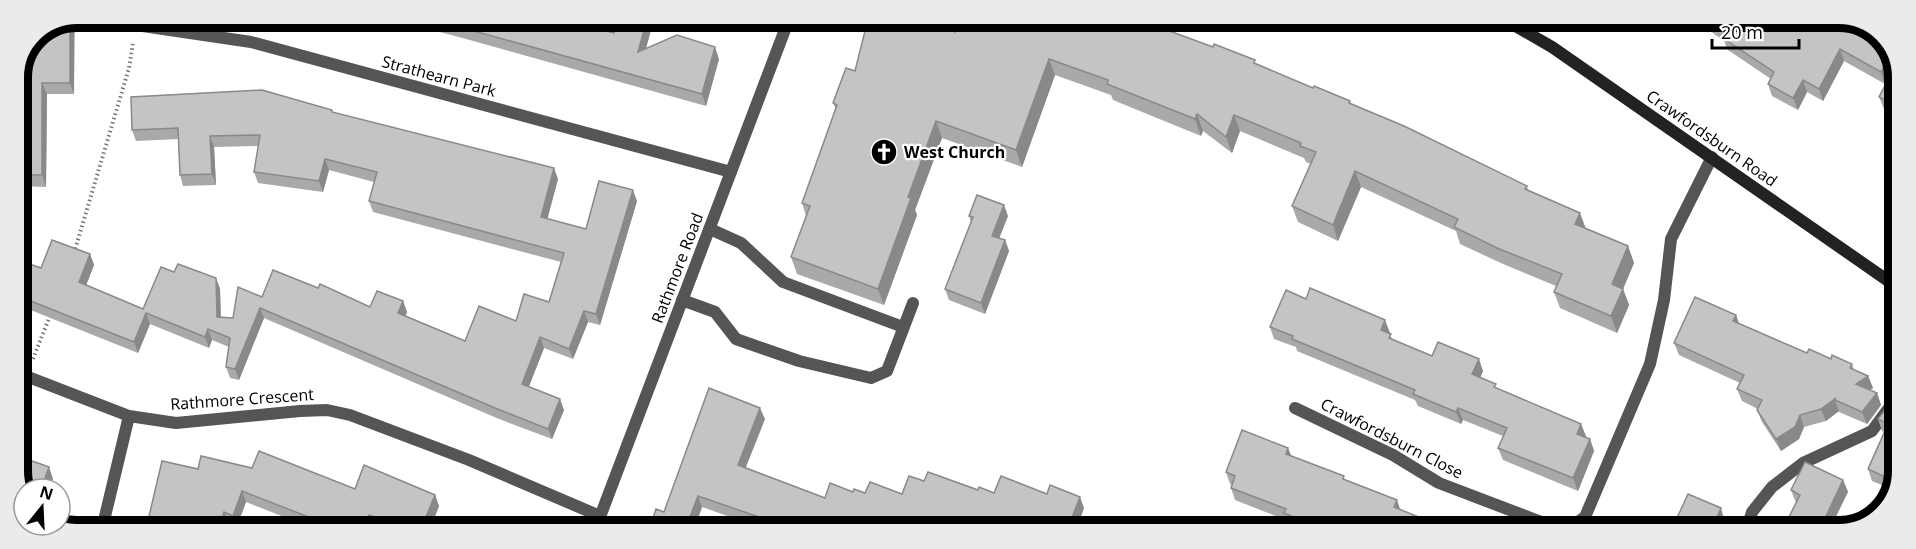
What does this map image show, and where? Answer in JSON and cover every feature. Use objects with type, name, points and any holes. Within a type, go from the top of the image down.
[{"type":"main road","name":"Crawfordsburn Road","points":[[1519,28],[1552,47],[1888,280]]},
{"type":"street","name":"Strathearn Park","points":[[156,28],[251,42],[731,172]]},
{"type":"street","name":"Rathmore Road","points":[[599,520],[786,28]]},
{"type":"street","name":"Crawfordsburn Close","points":[[1582,520],[1586,518],[1650,364],[1664,300],[1671,239],[1712,157]]},
{"type":"street","points":[[710,229],[741,243],[783,282],[903,327]]},
{"type":"street","points":[[682,300],[715,312],[736,339],[799,361],[871,378],[887,371],[913,303]]},
{"type":"street","name":"Rathmore Crescent","points":[[29,377],[129,416],[176,423],[300,411],[327,410],[350,415],[469,460],[600,516]]},
{"type":"street","name":"Crawfordsburn Close","points":[[1295,408],[1393,455],[1439,483],[1536,520]]},
{"type":"street","points":[[1749,520],[1752,512],[1772,487],[1787,475],[1803,463],[1872,431],[1888,409]]},
{"type":"street","points":[[104,520],[129,416]]},
{"type":"path","points":[[71,262],[129,68],[136,28]]},
{"type":"path","points":[[29,362],[54,305]]},
{"type":"building","points":[[463,28],[595,28],[614,33],[615,28],[645,28],[638,52],[677,35],[715,47],[702,94]]},
{"type":"building","points":[[866,28],[953,28],[955,32],[957,28],[1161,28],[1213,47],[1214,44],[1255,60],[1254,63],[1313,88],[1314,86],[1350,101],[1349,103],[1404,126],[1527,186],[1525,189],[1580,213],[1575,224],[1628,246],[1612,284],[1623,289],[1611,316],[1554,292],[1562,274],[1497,248],[1454,227],[1458,219],[1355,171],[1333,225],[1292,206],[1316,152],[1300,146],[1301,143],[1234,115],[1226,137],[1197,114],[1195,119],[1107,84],[1108,80],[1049,59],[1016,150],[936,121],[878,289],[791,257],[810,206],[802,203],[837,105],[833,103],[846,68],[855,71]]},
{"type":"building","points":[[1718,28],[1838,28],[1851,30],[1873,43],[1885,64],[1881,72],[1840,49],[1819,89],[1803,80],[1793,98],[1768,84],[1774,72],[1723,38],[1726,34]]},
{"type":"building","points":[[70,29],[70,83],[42,83],[42,175],[28,175],[29,68],[37,50],[43,43],[59,32]]},
{"type":"building","points":[[1887,82],[1887,101],[1879,97]]},
{"type":"building","points":[[262,90],[332,110],[332,112],[554,168],[541,217],[586,229],[599,181],[633,190],[596,314],[584,311],[569,349],[540,337],[522,384],[560,399],[548,429],[260,308],[235,369],[226,367],[230,338],[208,329],[205,337],[146,313],[134,342],[29,300],[28,264],[41,268],[52,240],[90,254],[79,282],[143,309],[161,267],[174,272],[178,264],[216,278],[217,317],[233,318],[238,287],[262,297],[273,270],[318,288],[320,284],[370,307],[377,291],[403,301],[398,313],[465,341],[479,306],[516,321],[524,294],[549,302],[564,253],[369,201],[377,172],[325,159],[319,181],[254,172],[260,135],[210,136],[212,174],[180,175],[178,128],[132,130],[131,97]]},
{"type":"building","points":[[977,195],[1004,205],[992,236],[1005,240],[981,303],[945,289],[973,217],[969,216]]},
{"type":"building","points":[[1310,288],[1385,320],[1381,330],[1391,334],[1389,338],[1432,356],[1438,342],[1479,359],[1472,374],[1496,384],[1494,387],[1581,424],[1577,434],[1590,439],[1573,478],[1498,448],[1507,428],[1458,408],[1456,412],[1413,394],[1415,390],[1292,339],[1293,336],[1270,327],[1286,290],[1306,299]]},
{"type":"building","points":[[1695,297],[1736,315],[1733,321],[1807,353],[1809,349],[1831,359],[1832,355],[1852,364],[1850,368],[1868,376],[1856,384],[1877,393],[1862,412],[1835,400],[1836,398],[1821,409],[1800,415],[1795,427],[1776,439],[1757,410],[1762,400],[1737,389],[1744,375],[1674,343]]},
{"type":"building","points":[[709,388],[760,408],[738,465],[825,498],[830,483],[853,492],[854,489],[865,493],[870,482],[902,494],[909,476],[924,481],[928,472],[978,490],[979,487],[994,493],[1001,476],[1047,494],[1050,485],[1080,497],[1071,520],[758,520],[759,517],[698,496],[689,520],[652,520],[656,509],[664,512]]},
{"type":"building","points":[[1888,406],[1888,424],[1878,419]]},
{"type":"building","points":[[1888,424],[1887,478],[1868,469]]},
{"type":"building","points":[[1242,430],[1288,448],[1286,454],[1344,476],[1343,479],[1397,500],[1394,507],[1426,520],[1301,520],[1284,513],[1286,509],[1231,488],[1235,476],[1226,472]]},
{"type":"building","points":[[259,451],[355,489],[364,465],[435,495],[425,520],[382,520],[369,515],[367,520],[346,518],[345,520],[310,520],[311,518],[242,491],[233,516],[224,512],[222,520],[148,520],[162,461],[198,469],[201,456],[252,468]]},
{"type":"building","points":[[29,460],[49,467],[45,477],[29,477]]},
{"type":"building","points":[[1805,462],[1843,480],[1824,520],[1788,520],[1800,495],[1791,490]]},
{"type":"building","points":[[1688,494],[1721,508],[1716,520],[1676,520]]},
{"type":"place","name":"West Church","points":[[884,152]]}]
